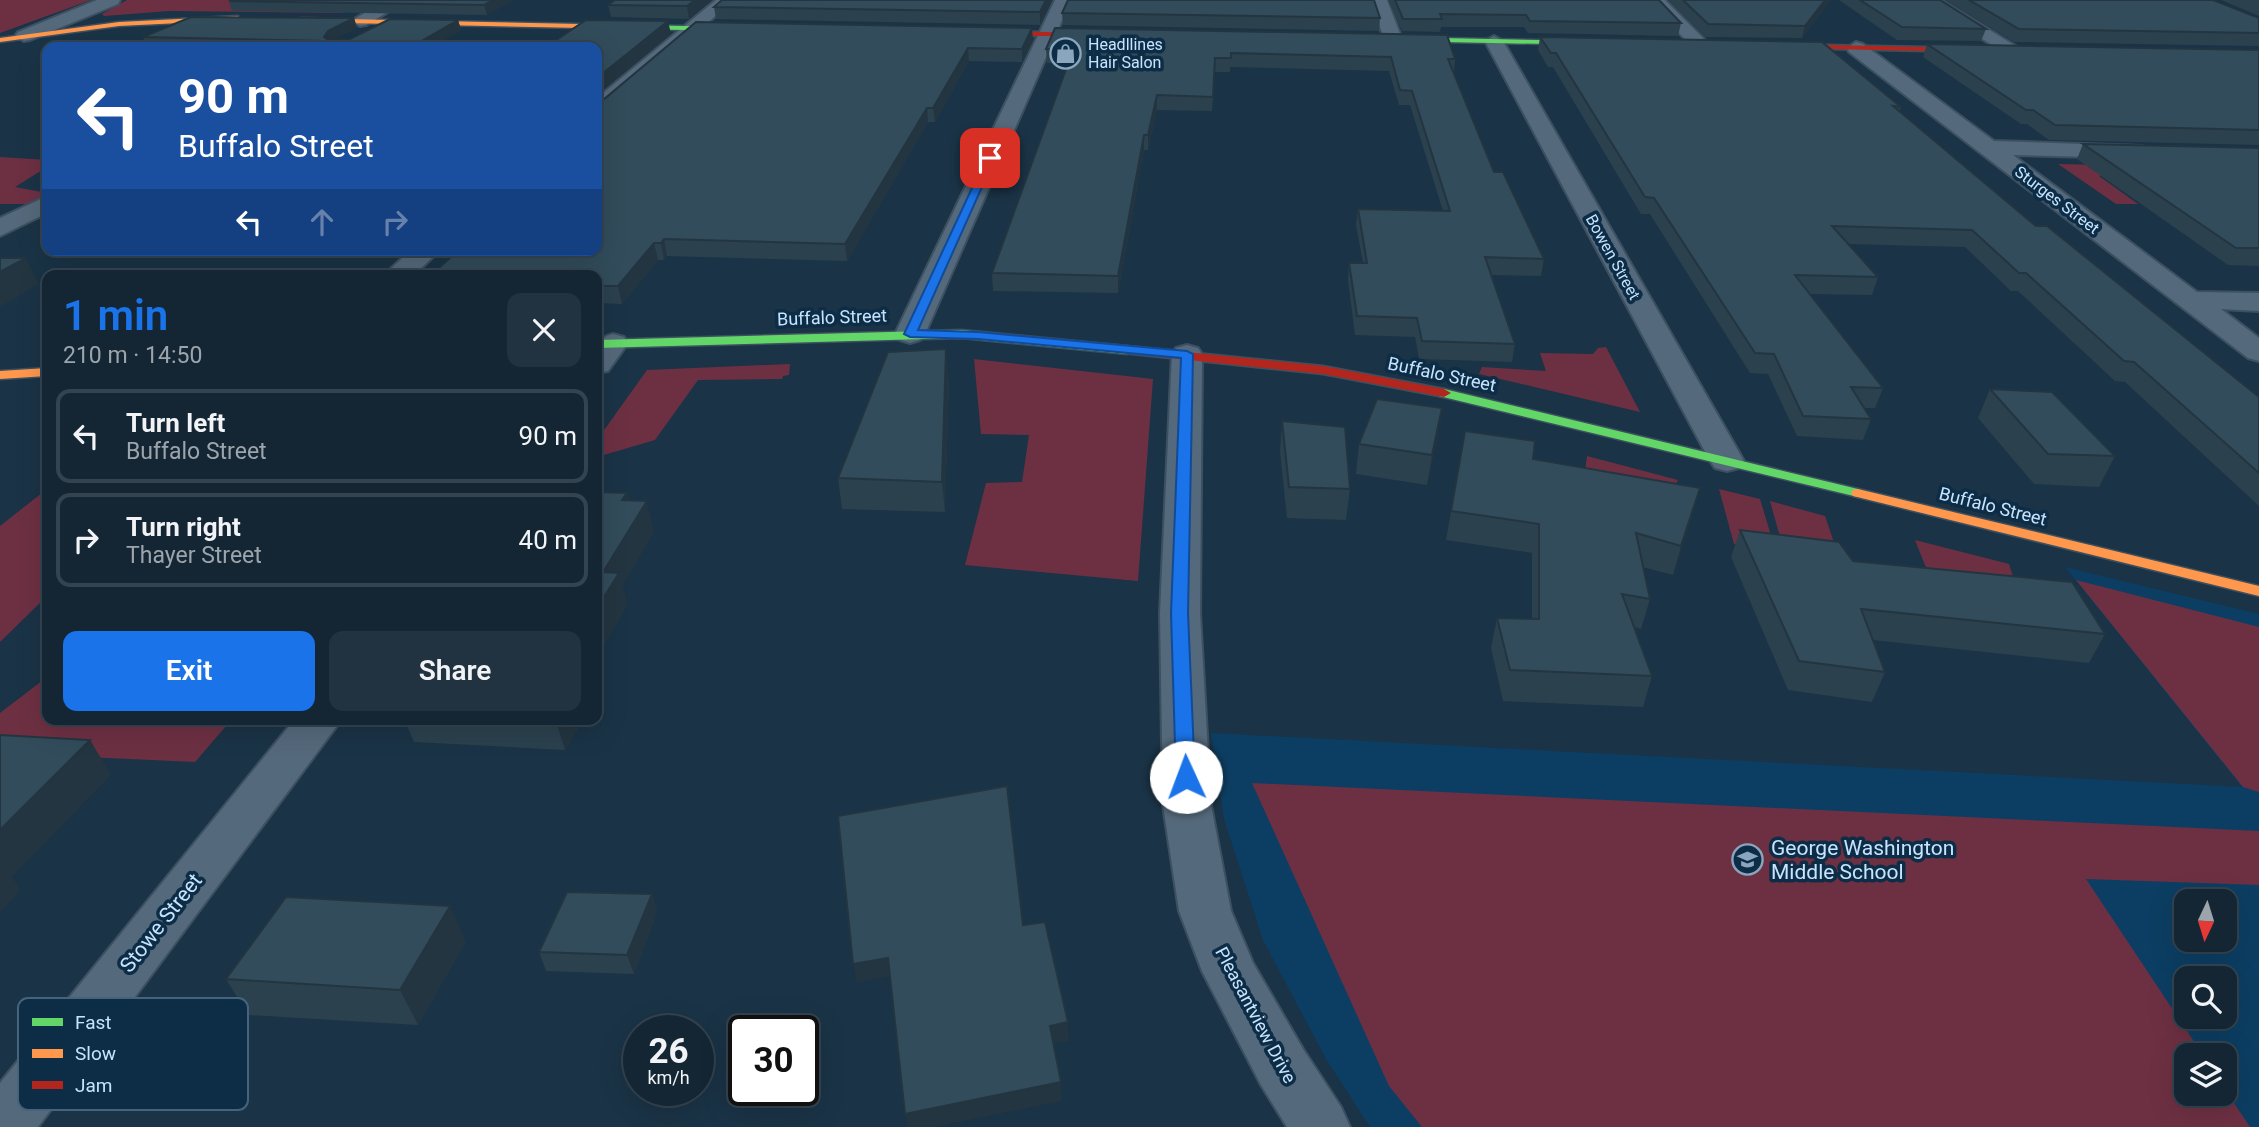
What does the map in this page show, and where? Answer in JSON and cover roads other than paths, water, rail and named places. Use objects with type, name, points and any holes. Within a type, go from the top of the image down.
[{"type":"street","points":[[24,36],[112,0]]},
{"type":"street","points":[[358,29],[400,0]]},
{"type":"street","points":[[602,104],[726,0]]},
{"type":"street","points":[[910,334],[1063,0]]},
{"type":"street","points":[[1379,0],[1386,39],[1497,46],[1604,43]]},
{"type":"street","points":[[1656,0],[1706,45]]},
{"type":"street","points":[[1929,0],[2019,50]]},
{"type":"street","points":[[0,40],[154,19],[257,19]]},
{"type":"street","points":[[283,19],[358,29],[389,21],[761,29]]},
{"type":"street","points":[[964,33],[1119,35]]},
{"type":"street","points":[[1672,44],[1706,45]]},
{"type":"street","name":"Bowen Street","points":[[1497,46],[1727,461]]},
{"type":"street","points":[[1765,46],[2019,50]]},
{"type":"street","name":"Sturges Street","points":[[1856,48],[2259,352]]},
{"type":"street","points":[[1989,148],[2163,152]]},
{"type":"street","points":[[0,228],[42,206]]},
{"type":"street","points":[[403,270],[420,256]]},
{"type":"street","points":[[2190,300],[2259,302]]},
{"type":"street","name":"Buffalo Street","points":[[602,350],[910,334],[978,336],[1187,354],[1323,370],[1423,388],[2259,591]]},
{"type":"street","name":"Pleasantview Drive","points":[[1187,354],[1180,613],[1187,805],[1205,911],[1229,971],[1282,1068],[1320,1127]]},
{"type":"street","points":[[0,375],[42,372]]},
{"type":"street","name":"Stowe Street","points":[[103,998],[315,725]]},
{"type":"street","name":"Stowe Street","points":[[2,1127],[18,1106]]},
{"type":"place","name":"Headllines Hair Salon","points":[[1065,53]]},
{"type":"place","name":"George Washington Middle School","points":[[1748,860]]}]
